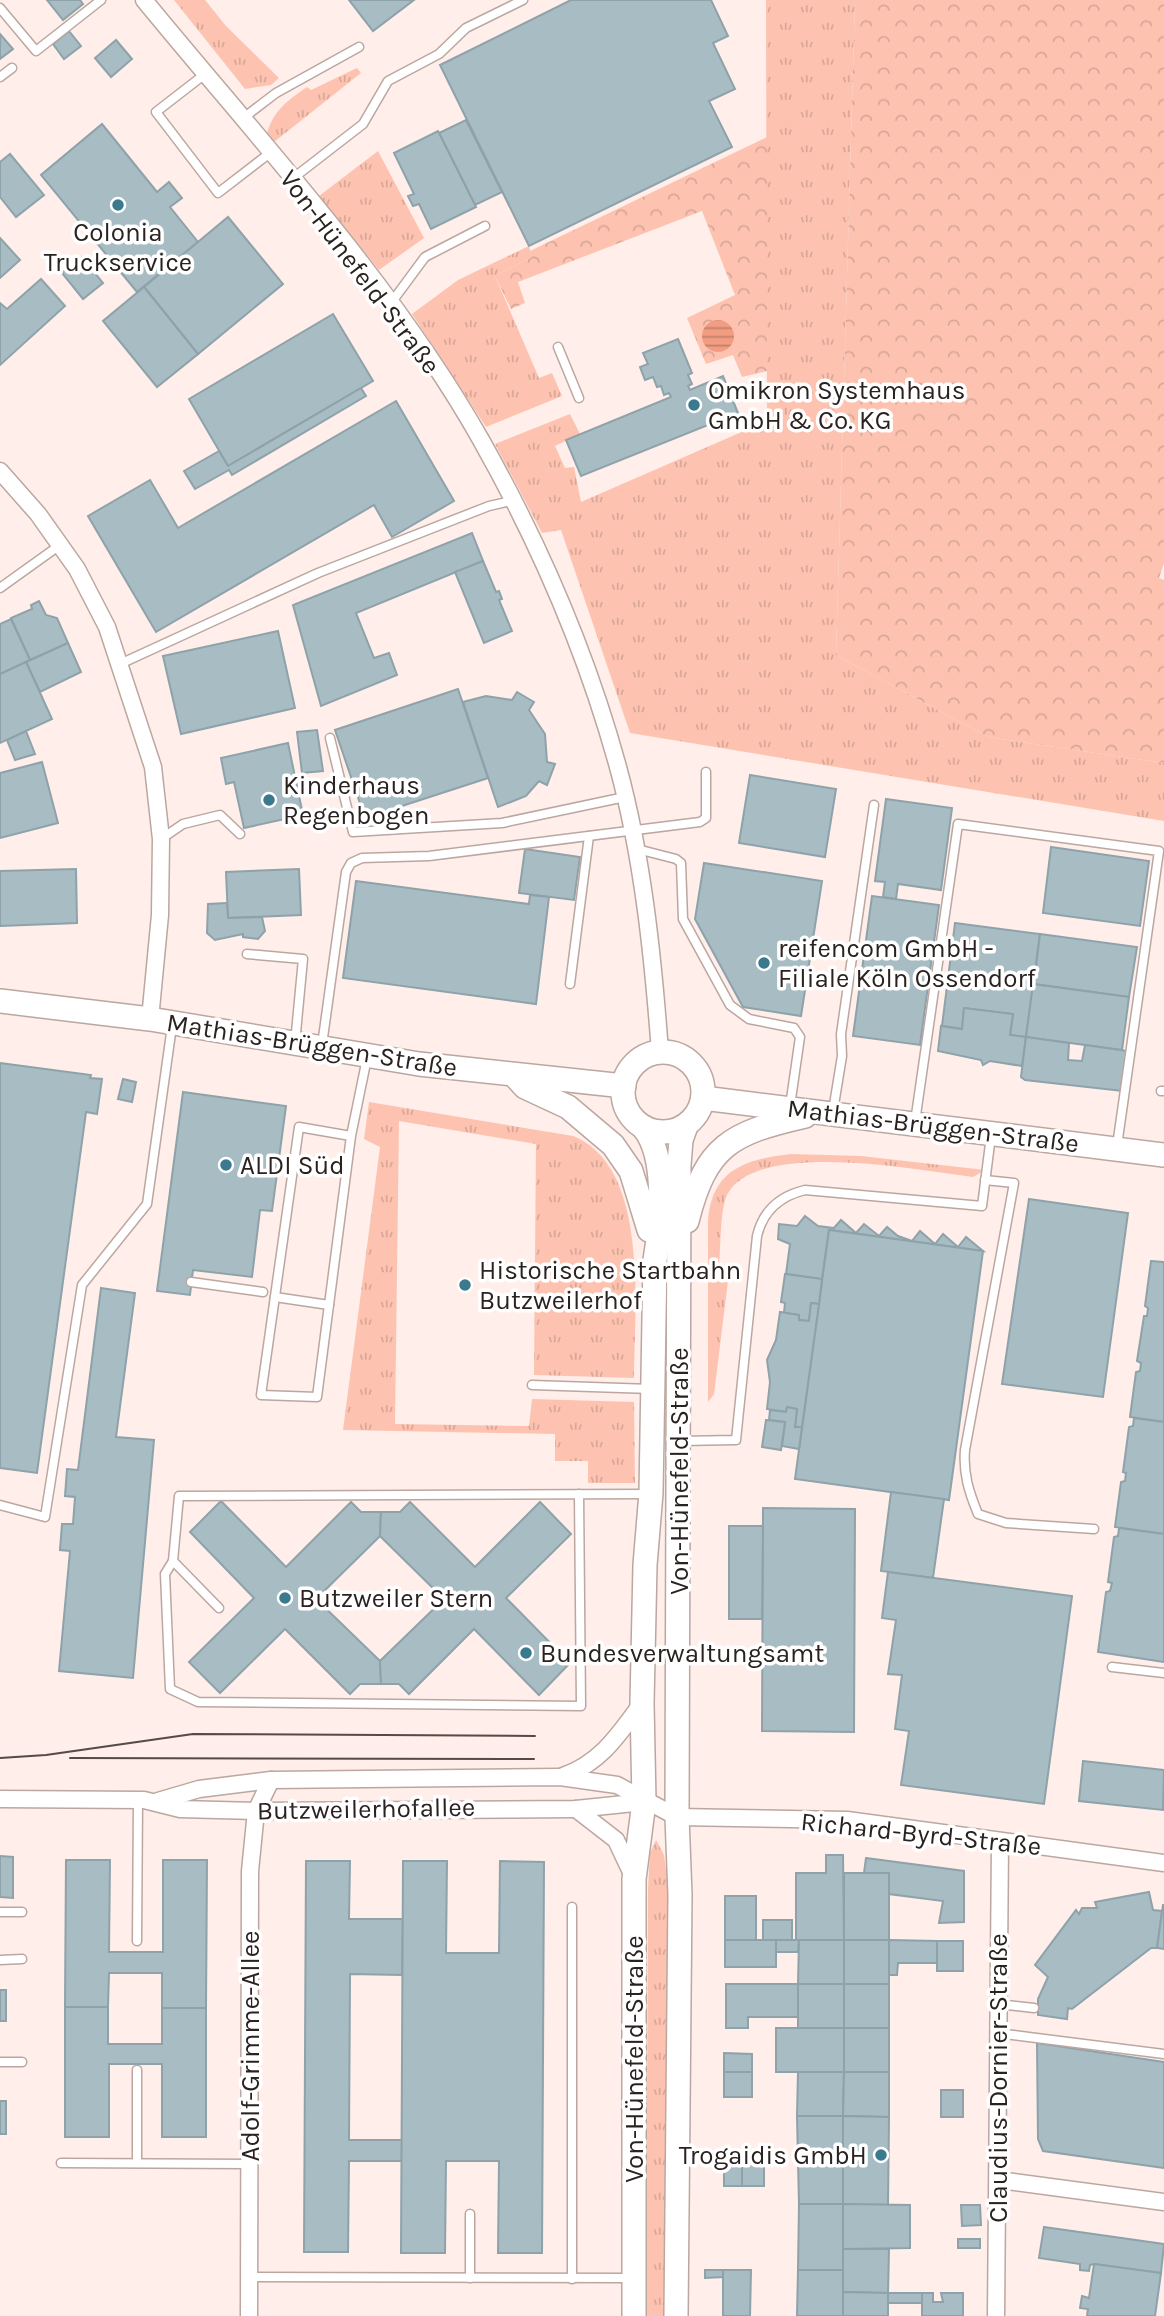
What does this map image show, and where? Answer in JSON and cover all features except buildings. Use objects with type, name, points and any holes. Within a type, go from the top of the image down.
[{"type":"street","name":"Von-Hünefeld-Straße","points":[[144,0],[390,303],[480,439],[531,538],[583,663],[625,797],[650,939],[660,1052]]},
{"type":"street","points":[[0,471],[38,514],[77,569],[107,627],[153,767],[161,839],[162,1021]]},
{"type":"street","name":"Mathias-Brüggen-Straße","points":[[0,1000],[162,1021],[368,1055],[514,1075],[624,1086]]},
{"type":"street","points":[[660,1052],[675,1054],[694,1065],[700,1075],[703,1098],[700,1108],[686,1126],[658,1132],[643,1127],[631,1116],[623,1102],[624,1086],[638,1060],[660,1052]]},
{"type":"street","points":[[514,1075],[525,1087],[556,1100],[583,1117],[622,1157],[641,1194],[655,1260]]},
{"type":"street","name":"Mathias-Brüggen-Straße","points":[[703,1098],[1164,1155]]},
{"type":"street","points":[[679,1287],[691,1205],[710,1160],[732,1141],[754,1130],[788,1119],[829,1114]]},
{"type":"street","name":"Von-Hünefeld-Straße","points":[[676,2316],[680,1895],[677,1817],[679,1153],[686,1126]]},
{"type":"street","name":"Von-Hünefeld-Straße","points":[[634,2316],[634,1879],[644,1802],[642,1703],[645,1564],[652,1493],[655,1260],[659,1235],[658,1165],[651,1136],[643,1127]]},
{"type":"street","name":"Butzweilerhofallee","points":[[561,1777],[582,1769],[610,1748],[642,1703]]},
{"type":"street","name":"Butzweilerhofallee","points":[[158,1801],[199,1789],[271,1780],[561,1777],[617,1785],[644,1802]]},
{"type":"street","name":"Adolf-Grimme-Allee","points":[[249,2316],[250,1871],[256,1811],[271,1780]]},
{"type":"street","name":"Butzweilerhofallee","points":[[0,1799],[138,1800],[158,1801],[180,1808],[256,1811],[576,1809],[644,1802]]},
{"type":"street","points":[[644,1802],[677,1817]]},
{"type":"street","points":[[576,1809],[616,1840],[634,1879]]},
{"type":"street","name":"Richard-Byrd-Straße","points":[[677,1817],[847,1820],[1164,1863]]},
{"type":"street","name":"Claudius-Dornier-Straße","points":[[996,2316],[1000,1841]]},
{"type":"street","points":[[999,2180],[1164,2202]]},
{"type":"lane","points":[[0,8],[36,51],[101,0]]},
{"type":"lane","points":[[292,180],[363,124],[388,81],[439,54],[466,28],[523,0]]},
{"type":"lane","points":[[242,119],[276,93],[359,47]]},
{"type":"lane","points":[[0,78],[12,68]]},
{"type":"lane","points":[[205,74],[156,112],[218,193],[270,153]]},
{"type":"lane","points":[[390,303],[425,257],[485,226]]},
{"type":"lane","points":[[558,347],[579,398]]},
{"type":"lane","points":[[120,664],[318,573],[489,506],[512,501]]},
{"type":"lane","points":[[0,588],[60,545]]},
{"type":"lane","points":[[330,738],[353,832],[502,823],[625,797]]},
{"type":"lane","points":[[321,1047],[346,872],[351,863],[362,858],[429,856],[700,822],[706,818],[706,772]]},
{"type":"lane","points":[[829,1114],[842,1056],[841,1034],[874,805]]},
{"type":"lane","points":[[161,839],[183,824],[220,815],[240,834]]},
{"type":"lane","points":[[915,1124],[958,824],[1159,851],[1116,1149]]},
{"type":"lane","points":[[570,984],[589,836]]},
{"type":"lane","points":[[634,848],[668,856],[681,863],[683,919],[730,1005],[749,1019],[794,1028],[800,1037],[789,1109]]},
{"type":"lane","points":[[247,954],[303,959],[295,1043]]},
{"type":"lane","points":[[0,1505],[45,1517],[82,1285],[147,1204],[162,1021]]},
{"type":"lane","points":[[351,1136],[299,1128],[261,1395],[317,1397],[351,1136],[368,1055]]},
{"type":"lane","points":[[680,1441],[736,1440],[757,1236],[760,1222],[779,1201],[805,1190],[982,1206],[991,1133]]},
{"type":"lane","points":[[985,1180],[1014,1184],[965,1450],[963,1470],[967,1486],[978,1514],[1006,1523],[1094,1529]]},
{"type":"lane","points":[[191,1283],[263,1292]]},
{"type":"lane","points":[[275,1297],[329,1306]]},
{"type":"lane","points":[[532,1385],[654,1390]]},
{"type":"lane","points":[[579,1494],[581,1706],[198,1702],[184,1698],[170,1689],[167,1670],[165,1574],[173,1561],[179,1496],[652,1493]]},
{"type":"lane","points":[[173,1561],[219,1608]]},
{"type":"lane","points":[[1112,1667],[1164,1673]]},
{"type":"lane","points":[[136,1941],[138,1800]]},
{"type":"lane","points":[[572,1907],[572,2279]]},
{"type":"lane","points":[[0,1912],[22,1912]]},
{"type":"lane","points":[[0,1960],[22,1959]]},
{"type":"lane","points":[[998,2004],[1034,2008]]},
{"type":"lane","points":[[997,2033],[1164,2054]]},
{"type":"lane","points":[[0,2062],[22,2062]]},
{"type":"lane","points":[[137,2070],[137,2163]]},
{"type":"lane","points":[[61,2163],[250,2164]]},
{"type":"lane","points":[[470,2214],[470,2278]]},
{"type":"lane","points":[[249,2277],[634,2278]]},
{"type":"green space","points":[[174,0],[205,0],[226,26],[279,78],[271,85],[245,89]]},
{"type":"green space","points":[[766,0],[855,0],[836,655],[988,737],[1164,763],[1164,821],[630,733],[561,530],[542,533],[495,444],[570,414],[580,434],[555,446],[565,468],[574,467],[581,502],[767,421]]},
{"type":"green space","points":[[855,0],[1164,0],[1164,563],[1159,578],[1164,580],[1164,763],[988,737],[836,655]]},
{"type":"green space","points":[[357,68],[361,73],[274,142],[267,133],[273,118],[287,102],[307,87],[311,90]]},
{"type":"green space","points":[[767,137],[767,371],[742,377],[733,355],[706,364],[687,318],[735,295],[702,211],[518,282],[525,303],[511,309],[495,276],[532,257],[530,251]]},
{"type":"green space","points":[[378,151],[424,238],[379,270],[319,196]]},
{"type":"green space","points":[[529,246],[532,257],[495,276],[539,378],[552,373],[562,396],[486,427],[412,314],[458,280]]},
{"type":"green space","points":[[369,1102],[573,1136],[598,1153],[615,1177],[627,1209],[633,1244],[634,1378],[534,1375],[536,1144],[399,1121],[395,1424],[529,1426],[532,1399],[634,1402],[635,1483],[588,1483],[588,1461],[555,1461],[555,1434],[343,1430],[380,1147],[364,1139]]},
{"type":"green space","points":[[791,1154],[861,1156],[985,1170],[973,1177],[880,1165],[804,1163],[771,1167],[744,1178],[727,1195],[723,1210],[719,1264],[730,1265],[714,1394],[708,1402],[708,1222],[711,1204],[723,1179],[733,1170],[759,1159]]},
{"type":"green space","points":[[656,1840],[664,1855],[669,1892],[668,2316],[646,2316],[648,1888],[650,1853]]},
{"type":"shaded area","points":[[718,320],[729,325],[734,336],[729,347],[718,352],[707,347],[702,336],[707,325]]},
{"type":"tram line","points":[[0,1758],[46,1755],[193,1734],[535,1736]]},
{"type":"tram line","points":[[70,1758],[534,1759]]},
{"type":"place","name":"Colonia Truckservice","points":[[118,205]]},
{"type":"place","name":"Omikron Systemhaus GmbH & Co. KG","points":[[694,405]]},
{"type":"place","name":"Kinderhaus Regenbogen","points":[[269,800]]},
{"type":"place","name":"reifencom GmbH - Filiale Köln Ossendorf","points":[[764,963]]},
{"type":"place","name":"ALDI Süd","points":[[226,1165]]},
{"type":"place","name":"Historische Startbahn Butzweilerhof","points":[[465,1285]]},
{"type":"place","name":"Butzweiler Stern","points":[[285,1598]]},
{"type":"place","name":"Bundesverwaltungsamt","points":[[526,1653]]},
{"type":"place","name":"Trogaidis GmbH","points":[[881,2155]]}]
